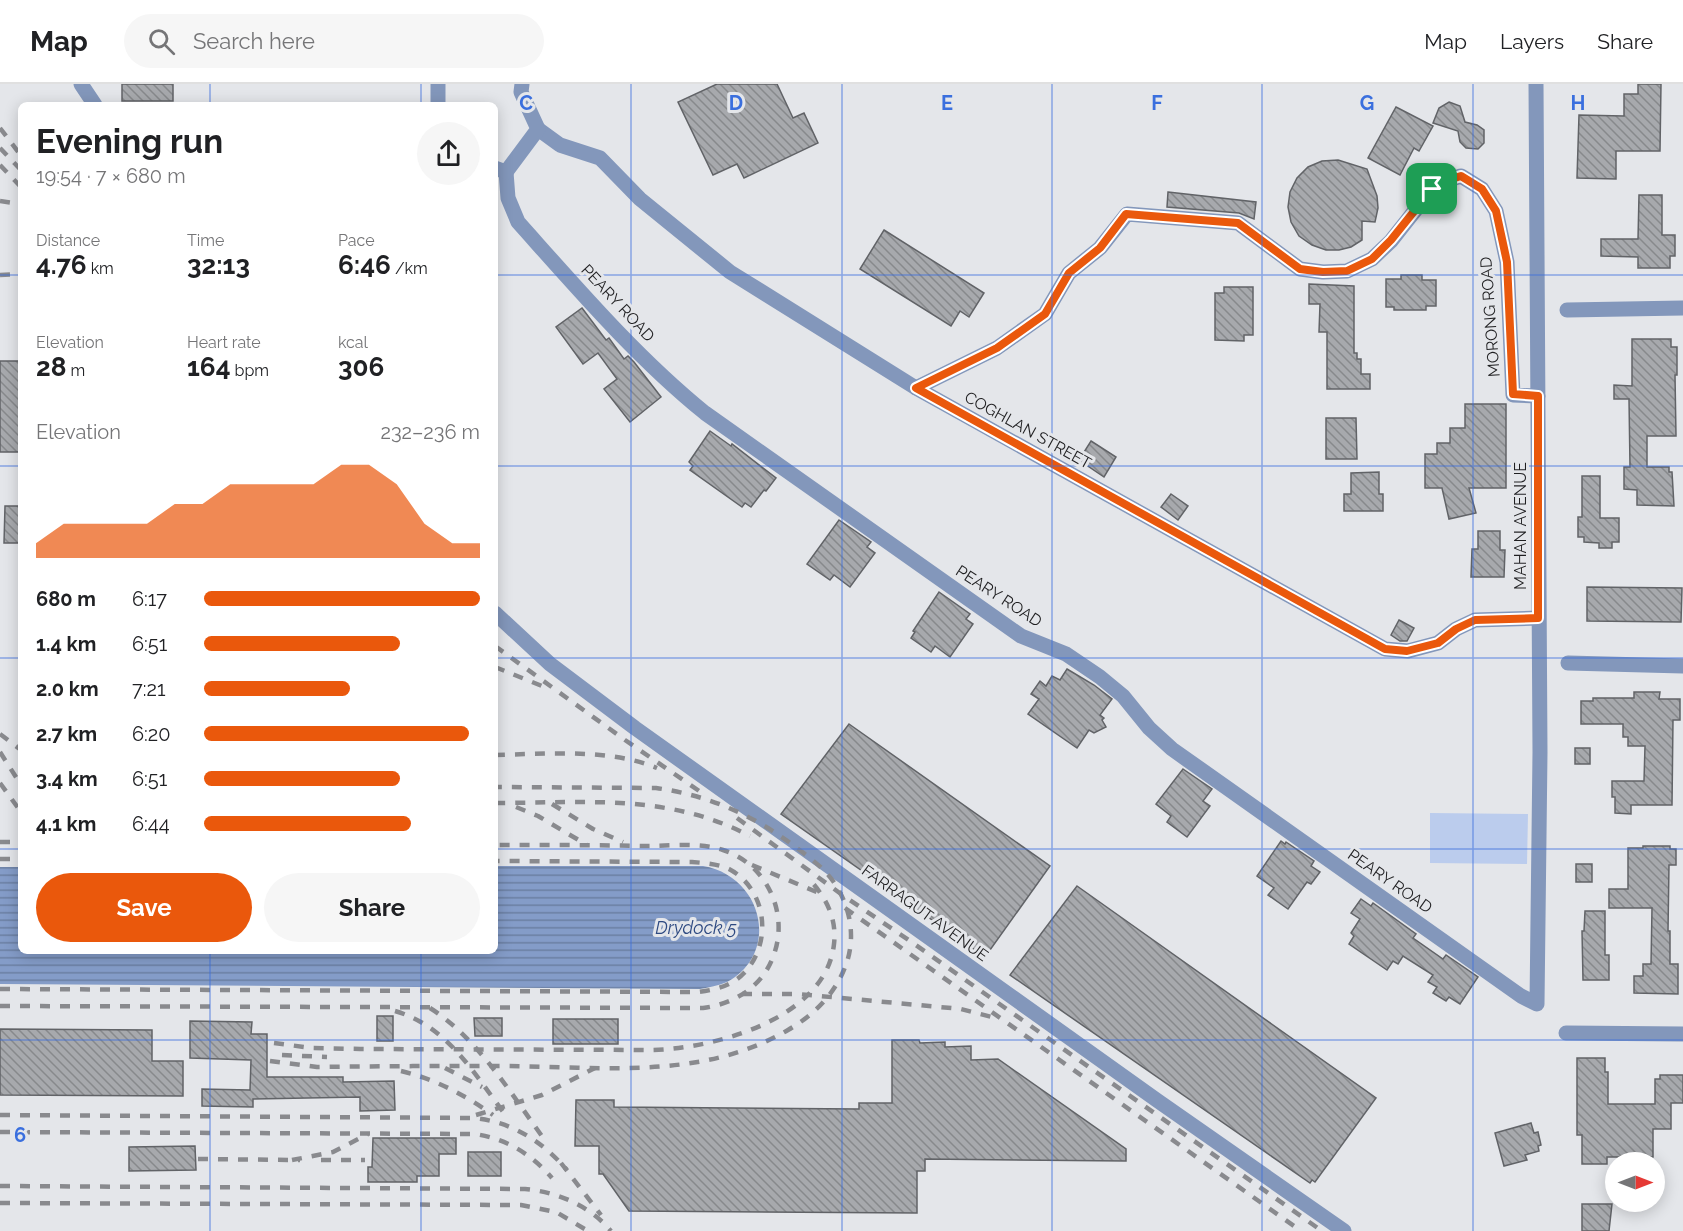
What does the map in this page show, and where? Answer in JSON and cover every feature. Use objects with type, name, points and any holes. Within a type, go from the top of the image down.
[{"type":"street","points":[[81,84],[93,102]]},
{"type":"street","points":[[438,84],[438,102]]},
{"type":"street","points":[[500,170],[538,129],[521,92],[522,84]]},
{"type":"street","name":"MAHAN AVENUE","points":[[1536,84],[1540,752],[1537,1004]]},
{"type":"street","name":"COGHLAN STREET","points":[[538,129],[560,145],[600,158],[640,199],[730,272],[916,388],[1385,649],[1407,651],[1438,643],[1456,629],[1475,620],[1538,618]]},
{"type":"street","name":"PEARY ROAD","points":[[500,170],[518,222],[638,352],[705,413],[1021,636],[1066,654],[1100,677],[1123,696],[1149,728],[1172,749],[1521,996],[1537,1004]]},
{"type":"street","name":"MORONG ROAD","points":[[916,388],[997,348],[1045,314],[1069,273],[1100,248],[1126,214],[1238,223],[1300,269],[1323,272],[1347,271],[1372,259],[1391,240],[1432,189],[1445,181],[1461,176],[1482,189],[1496,211],[1507,262],[1513,394],[1538,396]]},
{"type":"street","points":[[1567,310],[1683,308]]},
{"type":"street","name":"FARRAGUT AVENUE","points":[[498,616],[550,664],[635,728],[1344,1231]]},
{"type":"street","points":[[1568,663],[1683,666]]},
{"type":"street","points":[[1566,1033],[1683,1034]]},
{"type":"shaded area","points":[[1430,813],[1528,814],[1527,864],[1430,863]]},
{"type":"water","name":"Drydock 5","points":[[498,866],[703,866],[723,873],[740,884],[751,899],[758,917],[759,935],[754,953],[744,969],[727,982],[700,989],[0,984],[0,867],[18,867],[18,954],[498,954]]},
{"type":"pier","points":[[0,1039],[536,1043],[535,1211],[0,1208]]},
{"type":"building","points":[[122,84],[173,84],[173,101],[122,101]]},
{"type":"building","points":[[717,84],[777,84],[793,118],[804,113],[818,143],[744,178],[737,164],[713,175],[678,102]]},
{"type":"building","points":[[1638,84],[1661,84],[1660,151],[1616,151],[1616,179],[1577,178],[1579,115],[1624,116],[1624,94],[1638,94]]},
{"type":"building","points":[[1449,102],[1460,106],[1465,122],[1477,125],[1484,130],[1484,143],[1478,149],[1466,148],[1460,142],[1458,131],[1433,123],[1439,108]]},
{"type":"building","points":[[1396,107],[1433,126],[1419,151],[1414,148],[1400,175],[1368,158]]},
{"type":"building","points":[[1338,160],[1367,169],[1377,196],[1378,208],[1375,222],[1362,221],[1362,240],[1351,247],[1326,250],[1312,245],[1299,236],[1291,222],[1288,207],[1290,192],[1297,178],[1308,167],[1322,161]]},
{"type":"building","points":[[1168,192],[1256,202],[1254,219],[1239,213],[1167,207]]},
{"type":"building","points":[[1639,195],[1662,195],[1662,235],[1675,235],[1675,256],[1670,256],[1670,268],[1638,268],[1638,257],[1601,256],[1601,239],[1638,239]]},
{"type":"building","points":[[884,230],[984,293],[969,317],[960,311],[951,326],[860,269]]},
{"type":"building","points":[[1401,275],[1422,275],[1422,280],[1436,280],[1436,306],[1426,306],[1426,310],[1394,310],[1394,307],[1386,307],[1386,279],[1401,279]]},
{"type":"building","points":[[1309,284],[1354,286],[1354,353],[1357,353],[1357,359],[1361,359],[1361,374],[1370,374],[1370,389],[1327,389],[1327,332],[1319,332],[1320,304],[1309,304]]},
{"type":"building","points":[[1224,287],[1253,287],[1253,335],[1244,335],[1244,341],[1215,340],[1215,293],[1224,293]]},
{"type":"building","points":[[582,308],[606,340],[609,338],[624,359],[628,356],[634,362],[661,397],[630,422],[604,389],[617,379],[598,353],[583,364],[556,327]]},
{"type":"building","points":[[1632,339],[1671,339],[1671,347],[1677,347],[1676,436],[1647,436],[1647,467],[1669,467],[1669,472],[1672,472],[1674,506],[1637,505],[1637,490],[1624,489],[1624,467],[1630,467],[1629,399],[1614,399],[1614,385],[1632,386]]},
{"type":"building","points":[[0,361],[18,361],[18,452],[0,452]]},
{"type":"building","points":[[1465,404],[1506,404],[1506,488],[1469,488],[1476,513],[1449,519],[1442,488],[1425,488],[1425,454],[1437,454],[1437,443],[1450,443],[1450,428],[1465,428]]},
{"type":"building","points":[[1326,418],[1356,418],[1357,459],[1326,459]]},
{"type":"building","points":[[710,431],[731,446],[732,444],[776,478],[751,507],[745,503],[742,507],[690,470],[693,466],[689,462]]},
{"type":"building","points":[[1091,441],[1116,457],[1104,477],[1079,460]]},
{"type":"building","points":[[1379,472],[1379,494],[1383,494],[1383,511],[1344,511],[1344,494],[1351,494],[1351,473]]},
{"type":"building","points":[[1582,476],[1600,476],[1600,518],[1619,518],[1619,542],[1612,542],[1612,548],[1599,548],[1599,543],[1584,542],[1584,537],[1578,537],[1578,517],[1582,517]]},
{"type":"building","points":[[1171,494],[1188,506],[1178,520],[1161,507]]},
{"type":"building","points":[[5,506],[18,506],[18,543],[4,543]]},
{"type":"building","points":[[839,520],[871,542],[867,547],[875,553],[850,587],[834,575],[830,580],[807,564]]},
{"type":"building","points":[[1478,531],[1500,531],[1500,550],[1505,550],[1504,577],[1471,577],[1472,549],[1478,549]]},
{"type":"building","points":[[1587,587],[1682,588],[1681,622],[1587,621]]},
{"type":"building","points":[[939,592],[970,614],[966,619],[973,624],[950,657],[935,646],[931,652],[911,638],[915,632],[913,631]]},
{"type":"building","points":[[1399,620],[1414,628],[1407,641],[1400,641],[1391,635]]},
{"type":"building","points":[[1067,669],[1112,699],[1100,715],[1104,718],[1102,720],[1106,727],[1094,733],[1089,730],[1077,748],[1028,714],[1039,699],[1031,694],[1040,681],[1046,686],[1052,676],[1060,680]]},
{"type":"building","points":[[1634,692],[1660,692],[1659,699],[1680,699],[1680,720],[1673,720],[1672,805],[1631,805],[1631,814],[1615,813],[1612,781],[1644,781],[1645,746],[1628,746],[1628,737],[1623,737],[1623,724],[1581,724],[1581,701],[1593,701],[1593,698],[1634,698]]},
{"type":"building","points":[[849,724],[1050,866],[985,957],[781,814]]},
{"type":"building","points":[[1575,748],[1590,748],[1590,764],[1575,764]]},
{"type":"building","points":[[1183,769],[1212,789],[1203,801],[1210,806],[1187,837],[1167,822],[1171,816],[1156,804]]},
{"type":"building","points":[[1281,841],[1314,861],[1311,866],[1320,872],[1311,884],[1307,882],[1288,909],[1268,895],[1274,888],[1257,876]]},
{"type":"building","points":[[1643,846],[1670,846],[1670,849],[1676,849],[1676,865],[1669,865],[1668,931],[1670,931],[1670,964],[1678,964],[1678,994],[1634,993],[1634,976],[1643,976],[1643,964],[1651,964],[1652,908],[1609,908],[1609,889],[1628,889],[1628,848],[1643,848]]},
{"type":"building","points":[[1576,864],[1592,864],[1592,882],[1576,882]]},
{"type":"building","points":[[1077,886],[1376,1098],[1315,1182],[1312,1180],[1310,1183],[1010,975]]},
{"type":"building","points":[[1361,899],[1371,906],[1373,903],[1416,934],[1413,938],[1443,959],[1446,955],[1478,977],[1460,1004],[1449,997],[1446,1001],[1433,993],[1437,987],[1428,982],[1433,975],[1403,956],[1398,964],[1393,961],[1387,970],[1349,944],[1354,936],[1351,933],[1360,919],[1351,913]]},
{"type":"building","points":[[1585,911],[1605,911],[1605,955],[1609,955],[1609,980],[1583,980],[1582,931],[1584,931]]},
{"type":"building","points":[[377,1016],[393,1016],[393,1041],[377,1041]]},
{"type":"building","points":[[474,1018],[502,1018],[502,1036],[475,1036]]},
{"type":"building","points":[[553,1019],[618,1019],[618,1044],[553,1044]]},
{"type":"building","points":[[190,1021],[252,1022],[251,1034],[267,1034],[267,1077],[343,1077],[343,1082],[394,1081],[395,1110],[360,1111],[360,1097],[253,1099],[253,1107],[202,1106],[202,1089],[250,1090],[251,1060],[190,1058]]},
{"type":"building","points":[[0,1029],[152,1030],[152,1061],[183,1061],[183,1096],[0,1095]]},
{"type":"building","points":[[892,1040],[919,1040],[920,1043],[945,1042],[945,1047],[971,1046],[971,1060],[998,1059],[1126,1149],[1126,1161],[925,1159],[925,1171],[917,1171],[917,1213],[629,1211],[603,1174],[599,1174],[599,1146],[575,1146],[576,1100],[614,1100],[614,1107],[859,1109],[859,1103],[892,1103]]},
{"type":"building","points":[[1577,1058],[1605,1058],[1605,1072],[1608,1072],[1608,1104],[1655,1104],[1655,1079],[1660,1079],[1660,1075],[1683,1075],[1683,1103],[1671,1103],[1671,1129],[1653,1129],[1653,1152],[1605,1152],[1605,1164],[1582,1164],[1582,1135],[1577,1135]]},
{"type":"building","points":[[1531,1123],[1534,1133],[1538,1132],[1541,1145],[1538,1146],[1539,1151],[1525,1155],[1527,1160],[1504,1166],[1495,1133]]},
{"type":"building","points":[[373,1138],[456,1138],[456,1154],[439,1154],[439,1176],[417,1176],[417,1182],[368,1182],[368,1167],[372,1167]]},
{"type":"building","points":[[195,1146],[196,1170],[129,1171],[129,1147]]},
{"type":"building","points":[[468,1152],[501,1152],[501,1176],[468,1176]]},
{"type":"building","points":[[1582,1204],[1605,1204],[1605,1212],[1611,1212],[1609,1231],[1582,1231]]},
{"type":"railway","points":[[0,128],[18,152]]},
{"type":"railway","points":[[0,148],[18,167]]},
{"type":"railway","points":[[0,165],[18,184]]},
{"type":"railway","points":[[0,201],[18,204]]},
{"type":"railway","points":[[0,275],[18,274]]},
{"type":"railway","points":[[498,648],[705,795]]},
{"type":"railway","points":[[498,668],[542,686]]},
{"type":"railway","points":[[0,734],[18,748]]},
{"type":"railway","points":[[0,752],[18,780]]},
{"type":"railway","points":[[498,755],[556,753],[598,755],[619,757],[657,768]]},
{"type":"railway","points":[[0,783],[18,808]]},
{"type":"railway","points":[[270,1061],[317,1067],[616,1068],[687,1064],[722,1057],[755,1046],[788,1030],[805,1019],[833,990],[843,972],[850,949],[850,925],[845,902],[833,881],[814,862],[761,824],[711,801],[656,788],[498,787]]},
{"type":"railway","points":[[498,803],[594,802],[657,807],[719,822],[750,836]]},
{"type":"railway","points":[[552,804],[593,829],[623,842]]},
{"type":"railway","points":[[516,807],[538,816],[587,845]]},
{"type":"railway","points":[[737,818],[841,894],[1322,1231]]},
{"type":"railway","points":[[0,842],[18,842]]},
{"type":"railway","points":[[0,1006],[703,1008],[725,1003],[746,992],[762,977],[773,957],[778,941],[779,924],[771,893],[763,879],[752,867],[723,850],[685,845],[498,845]]},
{"type":"railway","points":[[0,859],[18,859]]},
{"type":"railway","points":[[0,989],[698,992],[722,987],[734,981],[753,961],[759,947],[762,917],[758,903],[742,878],[725,867],[692,862],[498,861]]},
{"type":"railway","points":[[752,865],[819,893]]},
{"type":"railway","points":[[274,1043],[312,1048],[360,1049],[651,1050],[705,1044],[734,1036],[763,1025],[789,1010],[811,992],[826,970],[834,944],[834,925],[825,900],[808,878]]},
{"type":"railway","points":[[845,908],[1301,1231]]},
{"type":"railway","points":[[742,994],[798,994],[961,1009],[992,1017]]},
{"type":"railway","points":[[430,1008],[448,1021],[480,1052],[547,1143]]},
{"type":"railway","points":[[395,1011],[413,1018],[444,1039],[470,1067],[504,1113]]},
{"type":"railway","points":[[282,1055],[327,1057]]},
{"type":"railway","points":[[445,1068],[482,1087]]},
{"type":"railway","points":[[476,1115],[542,1095],[595,1068]]},
{"type":"railway","points":[[401,1071],[449,1088],[493,1115]]},
{"type":"railway","points":[[0,1115],[474,1118],[501,1124],[525,1135],[547,1150],[567,1170]]},
{"type":"railway","points":[[0,1132],[475,1134],[487,1136],[518,1149],[552,1178]]},
{"type":"railway","points":[[292,1160],[333,1152],[368,1134]]},
{"type":"railway","points":[[198,1159],[300,1160]]},
{"type":"railway","points":[[321,1160],[365,1160]]},
{"type":"railway","points":[[561,1163],[601,1215]]},
{"type":"railway","points":[[0,1186],[525,1189],[549,1193],[572,1202],[593,1214],[611,1231]]},
{"type":"railway","points":[[0,1203],[521,1205],[556,1212],[588,1231]]},
{"type":"route","points":[[1461,176],[1482,189],[1496,211],[1507,262],[1513,394],[1538,396],[1538,618],[1475,620],[1456,629],[1438,643],[1407,651],[1385,649],[916,388],[997,348],[1045,314],[1069,273],[1100,248],[1126,214],[1238,223],[1300,269],[1323,272],[1347,271],[1372,259],[1391,240],[1432,189],[1445,181],[1461,176]]}]
